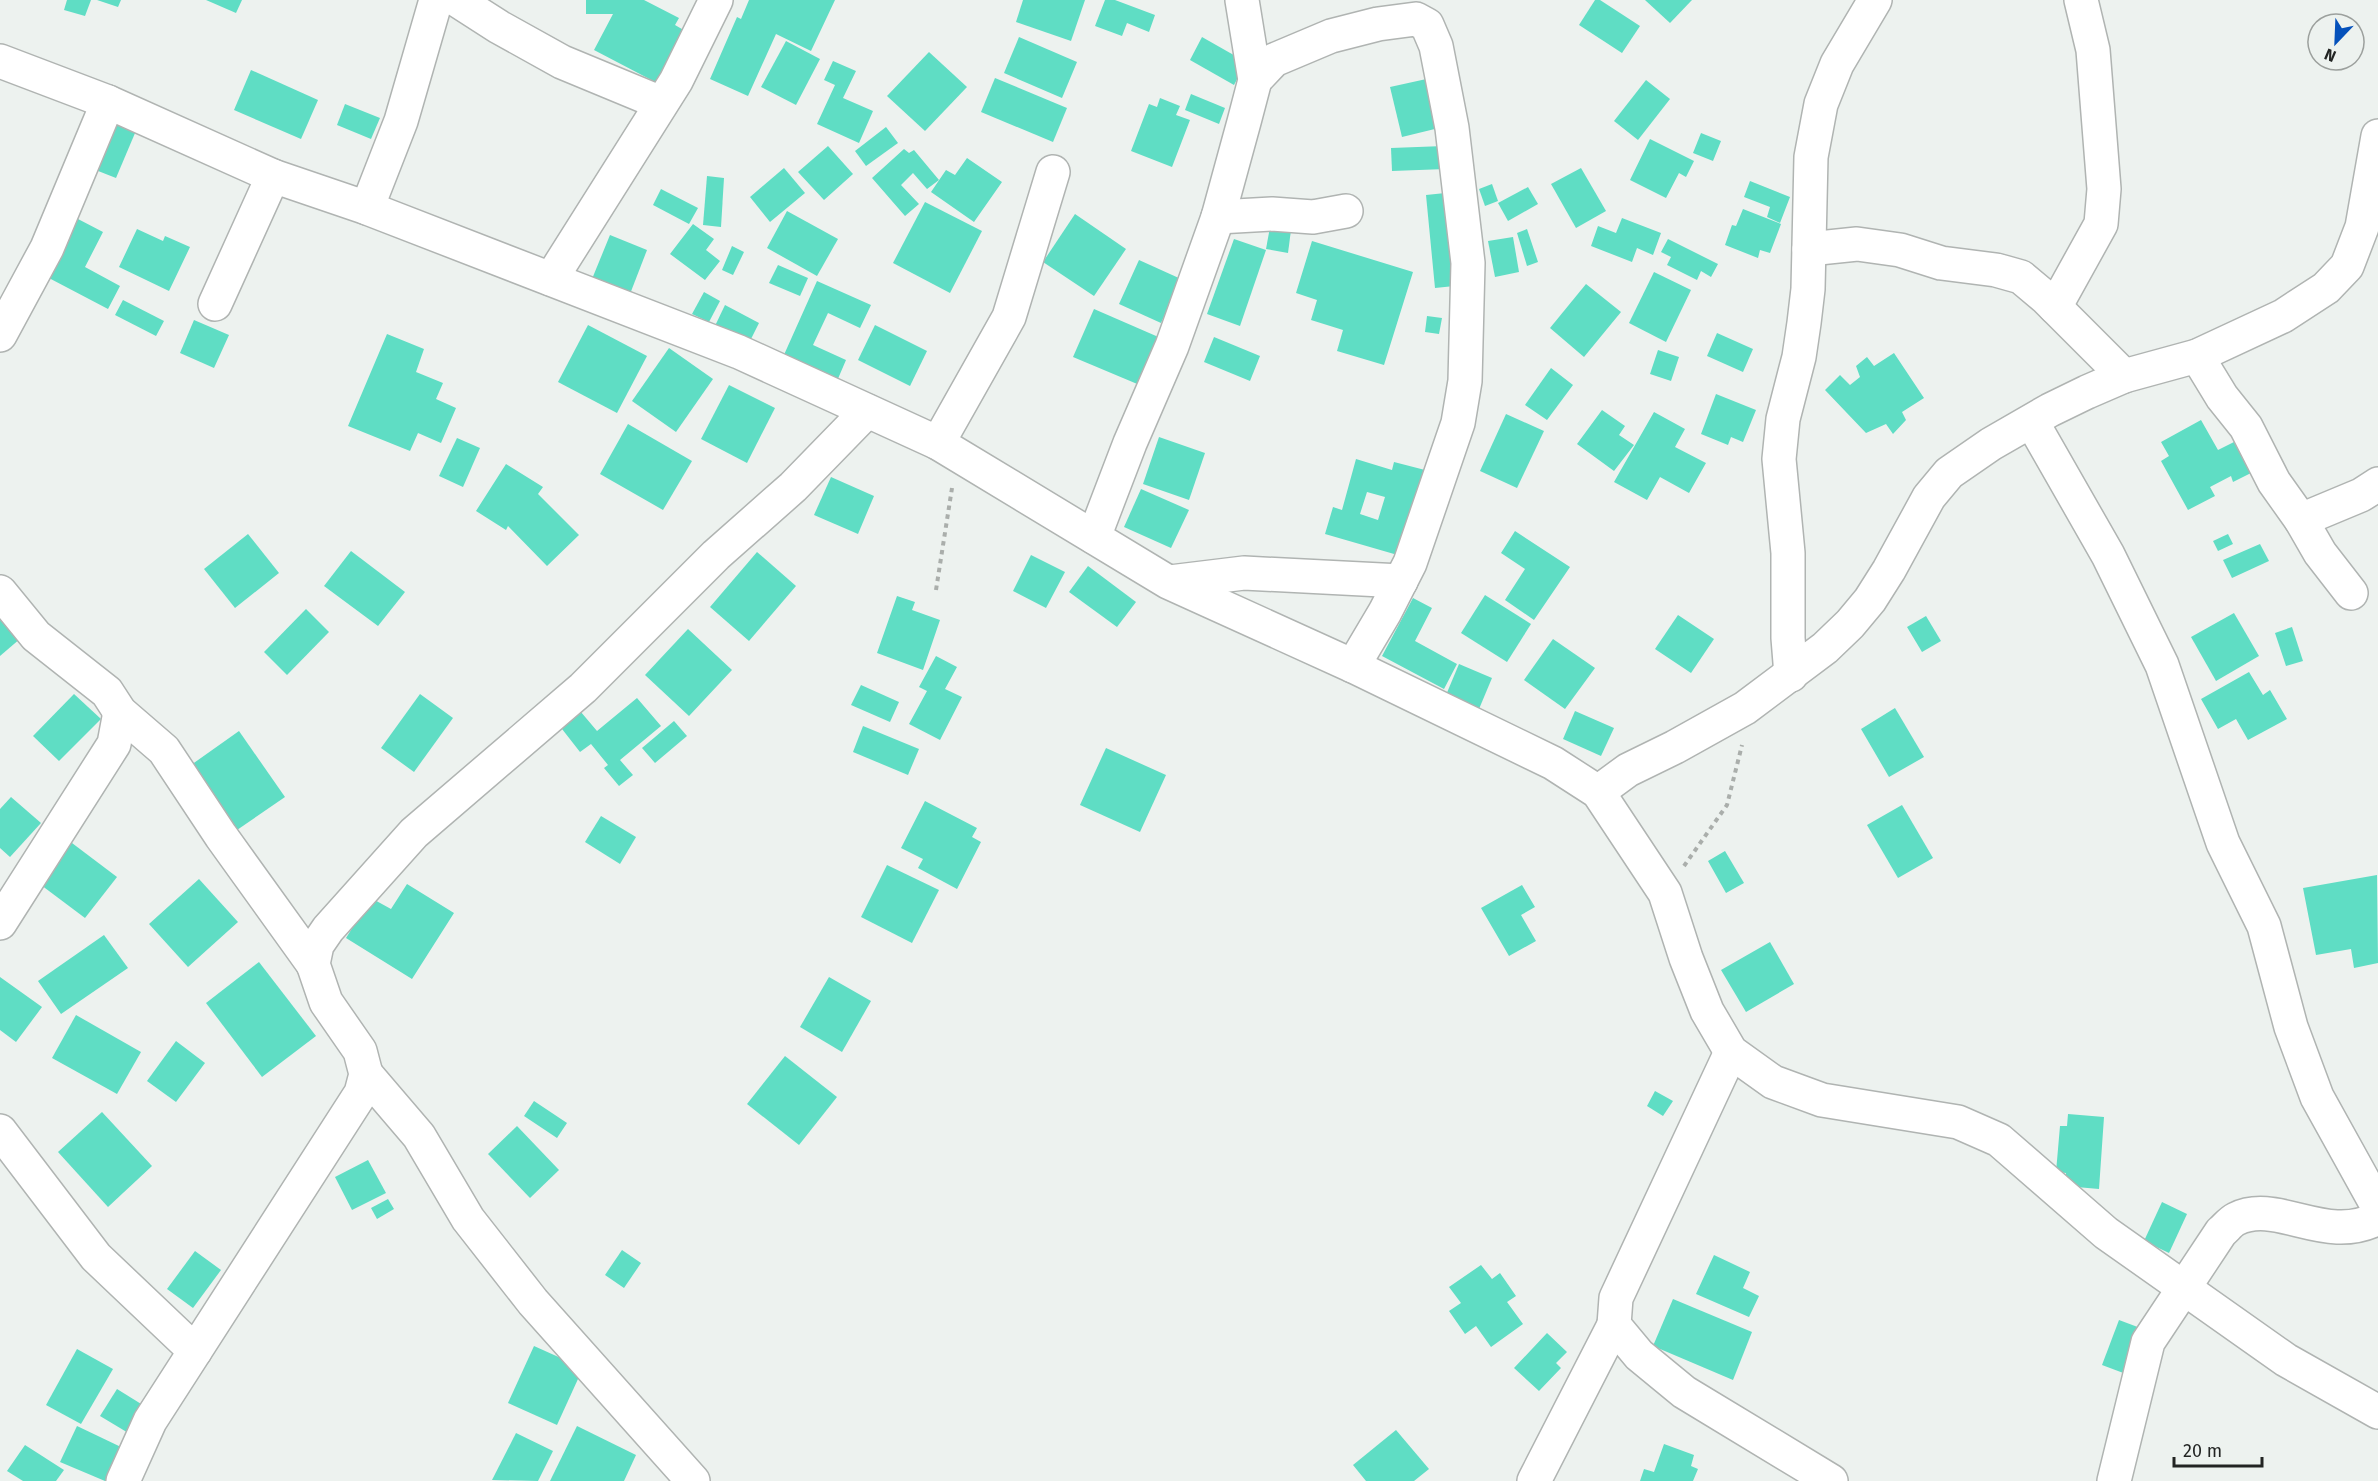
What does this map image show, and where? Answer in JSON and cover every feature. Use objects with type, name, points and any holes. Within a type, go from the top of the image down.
[{"type":"street","points":[[367,208],[401,121],[436,0]]},
{"type":"street","points":[[457,0],[499,27],[562,62],[662,103]]},
{"type":"street","points":[[551,279],[687,61],[716,0]]},
{"type":"street","points":[[1094,537],[1130,443],[1172,346],[1218,217],[1255,80],[1242,0]]},
{"type":"street","points":[[1791,675],[1788,638],[1788,553],[1779,459],[1783,419],[1799,357],[1804,323],[1809,249],[1811,157],[1821,104],[1837,64],[1875,0]]},
{"type":"street","points":[[2055,308],[2101,224],[2104,189],[2092,50],[2081,0]]},
{"type":"street","points":[[1255,80],[1274,60],[1331,36],[1378,24],[1416,19],[1426,25],[1436,46],[1452,129],[1468,263],[1465,381],[1458,423],[1410,563],[1353,666]]},
{"type":"street","points":[[0,61],[108,102],[273,176],[367,208],[739,352],[948,449],[1168,582],[1353,666],[1553,763],[1598,792],[1665,893],[1686,958],[1707,1011],[1731,1052],[1773,1082],[1822,1100],[1958,1122],[1999,1140],[2106,1233],[2286,1360],[2378,1412]]},
{"type":"street","points":[[0,335],[47,248],[108,102]]},
{"type":"street","points":[[1598,792],[1628,770],[1676,747],[1745,708],[1825,648],[1850,624],[1870,600],[1929,497],[1949,472],[1991,444],[2050,410],[2124,376],[2197,356],[2283,316],[2326,288],[2347,266],[2362,227],[2378,136]]},
{"type":"street","points":[[948,449],[1009,317],[1053,172]]},
{"type":"street","points":[[215,304],[273,176]]},
{"type":"street","points":[[1218,217],[1272,214],[1313,217],[1346,211]]},
{"type":"street","points":[[1809,249],[1857,244],[1900,250],[1941,263],[1996,270],[2021,277],[2124,376]]},
{"type":"street","points":[[2197,356],[2223,397],[2246,427],[2274,482],[2320,552],[2351,593]]},
{"type":"street","points":[[313,963],[317,945],[328,929],[414,833],[583,688],[716,555],[793,487],[867,411]]},
{"type":"street","points":[[2032,422],[2108,555],[2162,665],[2223,843],[2264,926],[2291,1027],[2317,1097],[2378,1207]]},
{"type":"street","points":[[2301,520],[2361,495],[2378,484]]},
{"type":"street","points":[[1168,582],[1244,573],[1401,581]]},
{"type":"street","points":[[0,592],[36,636],[107,692],[120,712],[164,750],[221,836],[313,963],[326,1002],[360,1051],[366,1074],[419,1136],[468,1219],[533,1302],[693,1481]]},
{"type":"street","points":[[0,923],[114,744],[120,712]]},
{"type":"street","points":[[1534,1481],[1614,1325],[1616,1298],[1731,1052]]},
{"type":"street","points":[[123,1481],[150,1421],[361,1094],[366,1074]]},
{"type":"street","points":[[0,1131],[96,1257],[195,1351]]},
{"type":"street","points":[[2114,1481],[2148,1342],[2221,1232],[2235,1220],[2253,1214],[2276,1215],[2313,1225],[2343,1228],[2365,1225],[2378,1218]]},
{"type":"street","points":[[1614,1325],[1639,1355],[1684,1392],[1831,1481]]},
{"type":"path","points":[[936,590],[948,449]]},
{"type":"path","points":[[1665,893],[1727,805],[1744,734],[1745,708]]},
{"type":"building","points":[[67,0],[91,0],[85,16],[64,10]]},
{"type":"building","points":[[97,0],[121,0],[118,7]]},
{"type":"building","points":[[206,0],[242,0],[236,13]]},
{"type":"building","points":[[586,0],[644,0],[679,18],[675,25],[687,32],[659,84],[594,50],[613,14],[586,14]]},
{"type":"building","points":[[749,0],[835,0],[811,51],[776,34],[748,96],[710,79],[737,17],[741,19]]},
{"type":"building","points":[[1023,0],[1085,0],[1071,41],[1016,22]]},
{"type":"building","points":[[1105,0],[1115,0],[1155,15],[1149,32],[1127,23],[1122,36],[1095,26]]},
{"type":"building","points":[[1595,0],[1600,0],[1640,26],[1622,53],[1579,25]]},
{"type":"building","points":[[1645,0],[1692,0],[1670,23]]},
{"type":"building","points":[[1019,37],[1077,62],[1062,98],[1004,73]]},
{"type":"building","points":[[1202,37],[1246,62],[1234,85],[1190,60]]},
{"type":"building","points":[[786,41],[820,59],[796,105],[761,87]]},
{"type":"building","points":[[929,52],[967,87],[925,131],[887,96]]},
{"type":"building","points":[[833,61],[856,71],[843,98],[873,111],[859,143],[817,124],[835,85],[824,80]]},
{"type":"building","points":[[251,70],[318,100],[301,139],[234,110]]},
{"type":"building","points":[[995,78],[1067,108],[1053,142],[981,112]]},
{"type":"building","points":[[1431,78],[1443,127],[1402,137],[1390,87]]},
{"type":"building","points":[[1646,80],[1670,99],[1638,140],[1614,121]]},
{"type":"building","points":[[1191,94],[1225,108],[1219,124],[1185,110]]},
{"type":"building","points":[[1160,98],[1180,106],[1176,115],[1190,120],[1172,167],[1131,151],[1149,104],[1157,107]]},
{"type":"building","points":[[345,104],[380,118],[371,139],[337,125]]},
{"type":"building","points":[[115,116],[138,126],[116,178],[93,169]]},
{"type":"building","points":[[886,127],[898,143],[866,166],[855,151]]},
{"type":"building","points":[[1701,133],[1721,141],[1713,161],[1693,153]]},
{"type":"building","points":[[1650,139],[1694,161],[1686,177],[1679,173],[1666,198],[1630,180]]},
{"type":"building","points":[[828,146],[853,174],[824,200],[798,172]]},
{"type":"building","points":[[1444,146],[1446,169],[1392,171],[1391,148]]},
{"type":"building","points":[[904,149],[909,153],[914,150],[939,180],[927,189],[913,173],[901,185],[919,204],[905,216],[872,178]]},
{"type":"building","points":[[967,158],[1002,182],[974,222],[931,192],[946,170],[955,175]]},
{"type":"building","points":[[784,168],[805,193],[770,222],[750,197]]},
{"type":"building","points":[[1581,168],[1606,211],[1576,228],[1551,184]]},
{"type":"building","points":[[707,176],[724,178],[721,227],[703,225]]},
{"type":"building","points":[[1750,181],[1790,197],[1780,223],[1767,217],[1770,207],[1744,197]]},
{"type":"building","points":[[1492,184],[1498,201],[1485,206],[1479,189]]},
{"type":"building","points":[[1528,187],[1538,204],[1508,221],[1498,203]]},
{"type":"building","points":[[661,189],[698,208],[689,224],[653,205]]},
{"type":"building","points":[[1455,192],[1464,285],[1435,288],[1426,195]]},
{"type":"building","points":[[925,202],[982,231],[950,293],[893,263]]},
{"type":"building","points":[[1743,209],[1781,224],[1770,253],[1760,250],[1758,258],[1725,245],[1732,225],[1736,226]]},
{"type":"building","points":[[787,211],[838,239],[817,276],[767,248]]},
{"type":"building","points":[[1075,214],[1126,249],[1094,296],[1043,262]]},
{"type":"building","points":[[1622,218],[1661,233],[1653,255],[1637,248],[1632,262],[1591,246],[1598,226],[1616,233]]},
{"type":"building","points":[[78,219],[103,232],[85,267],[120,286],[108,309],[47,277]]},
{"type":"building","points":[[693,224],[714,239],[706,250],[720,261],[705,280],[670,254]]},
{"type":"building","points":[[1270,227],[1291,230],[1288,253],[1266,249]]},
{"type":"building","points":[[137,229],[163,241],[165,236],[190,247],[169,291],[119,267]]},
{"type":"building","points":[[1527,229],[1538,262],[1527,266],[1517,233]]},
{"type":"building","points":[[610,235],[647,250],[630,294],[592,279]]},
{"type":"building","points":[[1513,237],[1519,272],[1495,277],[1488,241]]},
{"type":"building","points":[[1234,239],[1266,250],[1240,326],[1207,314]]},
{"type":"building","points":[[1668,239],[1718,264],[1711,277],[1701,271],[1697,280],[1667,265],[1671,257],[1661,252]]},
{"type":"building","points":[[1312,241],[1413,272],[1384,365],[1337,351],[1343,330],[1311,320],[1317,300],[1296,293]]},
{"type":"building","points":[[732,246],[744,252],[733,275],[722,270]]},
{"type":"building","points":[[1139,260],[1181,279],[1161,323],[1119,304]]},
{"type":"building","points":[[778,265],[808,278],[800,296],[769,283]]},
{"type":"building","points":[[1654,272],[1691,290],[1666,342],[1629,323]]},
{"type":"building","points":[[817,281],[871,305],[860,328],[828,313],[813,345],[846,360],[837,381],[783,357]]},
{"type":"building","points":[[1586,284],[1621,312],[1584,357],[1550,328]]},
{"type":"building","points":[[704,292],[720,301],[709,322],[692,314]]},
{"type":"building","points":[[123,300],[164,321],[156,336],[115,315]]},
{"type":"building","points":[[725,305],[759,323],[748,345],[714,328]]},
{"type":"building","points":[[1094,309],[1163,339],[1142,386],[1073,357]]},
{"type":"building","points":[[1427,316],[1442,318],[1439,334],[1425,332]]},
{"type":"building","points":[[194,320],[229,335],[214,368],[180,353]]},
{"type":"building","points":[[588,325],[647,356],[617,413],[558,382]]},
{"type":"building","points":[[875,325],[927,351],[910,386],[858,360]]},
{"type":"building","points":[[1717,333],[1753,349],[1743,372],[1707,356]]},
{"type":"building","points":[[387,334],[424,349],[416,372],[443,383],[436,399],[456,408],[441,443],[418,433],[410,451],[348,426]]},
{"type":"building","points":[[1214,337],[1260,356],[1250,381],[1204,362]]},
{"type":"building","points":[[669,348],[713,379],[676,432],[632,401]]},
{"type":"building","points":[[1658,350],[1679,357],[1671,381],[1650,374]]},
{"type":"building","points":[[1894,353],[1924,398],[1902,412],[1906,420],[1893,434],[1886,424],[1866,433],[1825,390],[1840,375],[1850,385],[1860,377],[1856,366],[1867,357],[1874,366]]},
{"type":"building","points":[[1551,368],[1573,385],[1547,420],[1525,405]]},
{"type":"building","points":[[729,385],[775,408],[747,463],[701,439]]},
{"type":"building","points":[[1716,394],[1756,410],[1743,442],[1731,437],[1728,445],[1701,434]]},
{"type":"building","points":[[1602,410],[1625,426],[1619,435],[1634,445],[1614,471],[1577,444]]},
{"type":"building","points":[[1654,412],[1685,429],[1675,447],[1706,463],[1689,493],[1660,477],[1647,500],[1614,482]]},
{"type":"building","points":[[1506,414],[1544,431],[1517,488],[1480,471]]},
{"type":"building","points":[[2201,420],[2218,450],[2234,442],[2251,473],[2233,482],[2231,476],[2210,487],[2215,496],[2188,510],[2161,461],[2169,456],[2161,442]]},
{"type":"building","points":[[628,424],[692,461],[663,510],[600,474]]},
{"type":"building","points":[[1159,437],[1205,453],[1189,500],[1143,484]]},
{"type":"building","points":[[457,438],[480,448],[463,487],[439,476]]},
{"type":"building","points":[[1356,459],[1392,470],[1394,462],[1425,470],[1401,556],[1325,534],[1333,507],[1342,510]],"holes":[[[1367,492],[1385,497],[1378,520],[1360,514]]]},
{"type":"building","points":[[506,464],[543,487],[538,494],[579,535],[547,566],[508,526],[506,530],[476,511]]},
{"type":"building","points":[[831,477],[874,496],[858,534],[814,515]]},
{"type":"building","points":[[1141,489],[1189,510],[1171,548],[1124,527]]},
{"type":"building","points":[[1515,531],[1570,567],[1534,620],[1505,600],[1525,569],[1501,553]]},
{"type":"building","points":[[248,534],[279,573],[235,608],[204,569]]},
{"type":"building","points":[[2228,534],[2233,544],[2218,551],[2213,541]]},
{"type":"building","points":[[2260,544],[2269,561],[2232,578],[2223,560]]},
{"type":"building","points":[[351,551],[405,592],[378,626],[324,586]]},
{"type":"building","points":[[757,552],[796,586],[749,641],[710,607]]},
{"type":"building","points":[[1031,555],[1065,572],[1046,608],[1013,591]]},
{"type":"building","points":[[1088,566],[1136,602],[1117,627],[1069,592]]},
{"type":"building","points":[[1485,595],[1531,624],[1507,662],[1461,633]]},
{"type":"building","points":[[897,596],[915,602],[912,610],[940,620],[923,670],[877,653]]},
{"type":"building","points":[[1413,598],[1432,608],[1415,641],[1457,664],[1444,689],[1382,656]]},
{"type":"building","points":[[306,609],[329,632],[287,675],[264,652]]},
{"type":"building","points":[[0,613],[21,638],[0,656]]},
{"type":"building","points":[[2234,613],[2259,656],[2216,681],[2191,637]]},
{"type":"building","points":[[1678,615],[1714,639],[1691,673],[1655,649]]},
{"type":"building","points":[[1926,616],[1941,641],[1922,652],[1907,627]]},
{"type":"building","points":[[2292,627],[2303,661],[2286,666],[2275,633]]},
{"type":"building","points":[[688,629],[732,670],[689,716],[645,675]]},
{"type":"building","points":[[1553,639],[1595,668],[1565,709],[1524,680]]},
{"type":"building","points":[[936,656],[957,667],[945,689],[962,697],[940,740],[909,724],[927,691],[919,687]]},
{"type":"building","points":[[1459,664],[1492,678],[1479,709],[1446,695]]},
{"type":"building","points":[[2249,672],[2263,695],[2270,690],[2287,719],[2248,740],[2236,719],[2218,729],[2201,699]]},
{"type":"building","points":[[861,685],[899,702],[890,722],[851,705]]},
{"type":"building","points":[[74,694],[101,719],[59,761],[33,736]]},
{"type":"building","points":[[420,694],[453,718],[414,772],[381,748]]},
{"type":"building","points":[[637,698],[661,726],[620,760],[633,775],[619,786],[604,768],[608,765],[591,744],[580,752],[555,720],[575,705],[597,731]]},
{"type":"building","points":[[1895,708],[1924,757],[1889,777],[1861,729]]},
{"type":"building","points":[[1575,711],[1614,728],[1601,756],[1563,739]]},
{"type":"building","points":[[674,721],[687,736],[655,763],[642,748]]},
{"type":"building","points":[[863,726],[919,749],[908,775],[853,752]]},
{"type":"building","points":[[239,731],[285,797],[237,830],[191,765]]},
{"type":"building","points":[[1106,748],[1166,775],[1140,832],[1080,805]]},
{"type":"building","points":[[11,797],[41,823],[10,857],[0,848],[0,809]]},
{"type":"building","points":[[925,801],[977,828],[972,837],[981,842],[957,889],[918,868],[923,859],[901,848]]},
{"type":"building","points":[[1902,805],[1933,858],[1898,878],[1867,825]]},
{"type":"building","points":[[601,816],[636,837],[620,864],[585,842]]},
{"type":"building","points":[[68,840],[117,877],[85,918],[37,882]]},
{"type":"building","points":[[1725,851],[1744,883],[1726,893],[1708,861]]},
{"type":"building","points":[[887,865],[939,890],[912,943],[861,917]]},
{"type":"building","points":[[2377,875],[2378,963],[2354,968],[2351,949],[2316,955],[2303,888]]},
{"type":"building","points":[[199,879],[238,922],[188,967],[149,924]]},
{"type":"building","points":[[407,884],[454,913],[412,979],[346,938],[371,898],[391,909]]},
{"type":"building","points":[[1522,885],[1535,907],[1521,915],[1536,941],[1509,956],[1481,908]]},
{"type":"building","points":[[104,935],[128,968],[61,1014],[38,981]]},
{"type":"building","points":[[1770,942],[1794,984],[1746,1012],[1721,970]]},
{"type":"building","points":[[259,962],[316,1036],[262,1077],[206,1003]]},
{"type":"building","points":[[0,977],[42,1007],[16,1042],[0,1030]]},
{"type":"building","points":[[829,977],[871,1001],[842,1052],[800,1027]]},
{"type":"building","points":[[76,1015],[141,1052],[117,1094],[52,1058]]},
{"type":"building","points":[[176,1041],[205,1063],[176,1102],[147,1081]]},
{"type":"building","points":[[785,1056],[837,1097],[799,1145],[747,1104]]},
{"type":"building","points":[[1655,1091],[1673,1101],[1663,1116],[1647,1106]]},
{"type":"building","points":[[534,1101],[567,1123],[557,1138],[524,1116]]},
{"type":"building","points":[[102,1112],[152,1166],[108,1207],[58,1152]]},
{"type":"building","points":[[2068,1114],[2104,1117],[2099,1189],[2065,1186],[2066,1173],[2056,1172],[2060,1126],[2067,1126]]},
{"type":"building","points":[[517,1126],[559,1170],[530,1198],[488,1154]]},
{"type":"building","points":[[368,1160],[386,1193],[352,1210],[335,1177]]},
{"type":"building","points":[[388,1199],[394,1209],[377,1219],[371,1208]]},
{"type":"building","points":[[2162,1202],[2187,1214],[2169,1253],[2144,1241]]},
{"type":"building","points":[[622,1250],[641,1263],[624,1288],[605,1275]]},
{"type":"building","points":[[195,1251],[221,1270],[193,1308],[167,1289]]},
{"type":"building","points":[[1714,1255],[1750,1272],[1743,1288],[1759,1296],[1749,1317],[1696,1294]]},
{"type":"building","points":[[1481,1265],[1492,1279],[1500,1273],[1516,1296],[1507,1302],[1523,1324],[1491,1347],[1476,1326],[1465,1334],[1449,1311],[1461,1303],[1449,1287]]},
{"type":"building","points":[[1673,1299],[1752,1332],[1733,1380],[1653,1346]]},
{"type":"building","points":[[2119,1320],[2143,1329],[2126,1374],[2102,1365]]},
{"type":"building","points":[[1547,1333],[1567,1352],[1556,1363],[1561,1368],[1539,1391],[1514,1368]]},
{"type":"building","points":[[534,1346],[583,1368],[557,1425],[508,1403]]},
{"type":"building","points":[[77,1349],[113,1369],[81,1424],[46,1405]]},
{"type":"building","points":[[117,1389],[146,1407],[130,1434],[100,1416]]},
{"type":"building","points":[[77,1426],[121,1447],[105,1481],[60,1462]]},
{"type":"building","points":[[577,1426],[636,1455],[624,1481],[550,1481]]},
{"type":"building","points":[[1396,1430],[1429,1469],[1414,1481],[1366,1481],[1353,1465]]},
{"type":"building","points":[[516,1433],[553,1451],[538,1481],[492,1480]]},
{"type":"building","points":[[1664,1444],[1694,1455],[1691,1466],[1698,1469],[1693,1481],[1640,1481],[1644,1469],[1654,1472]]},
{"type":"building","points":[[25,1445],[64,1470],[56,1481],[23,1481],[7,1471]]}]
